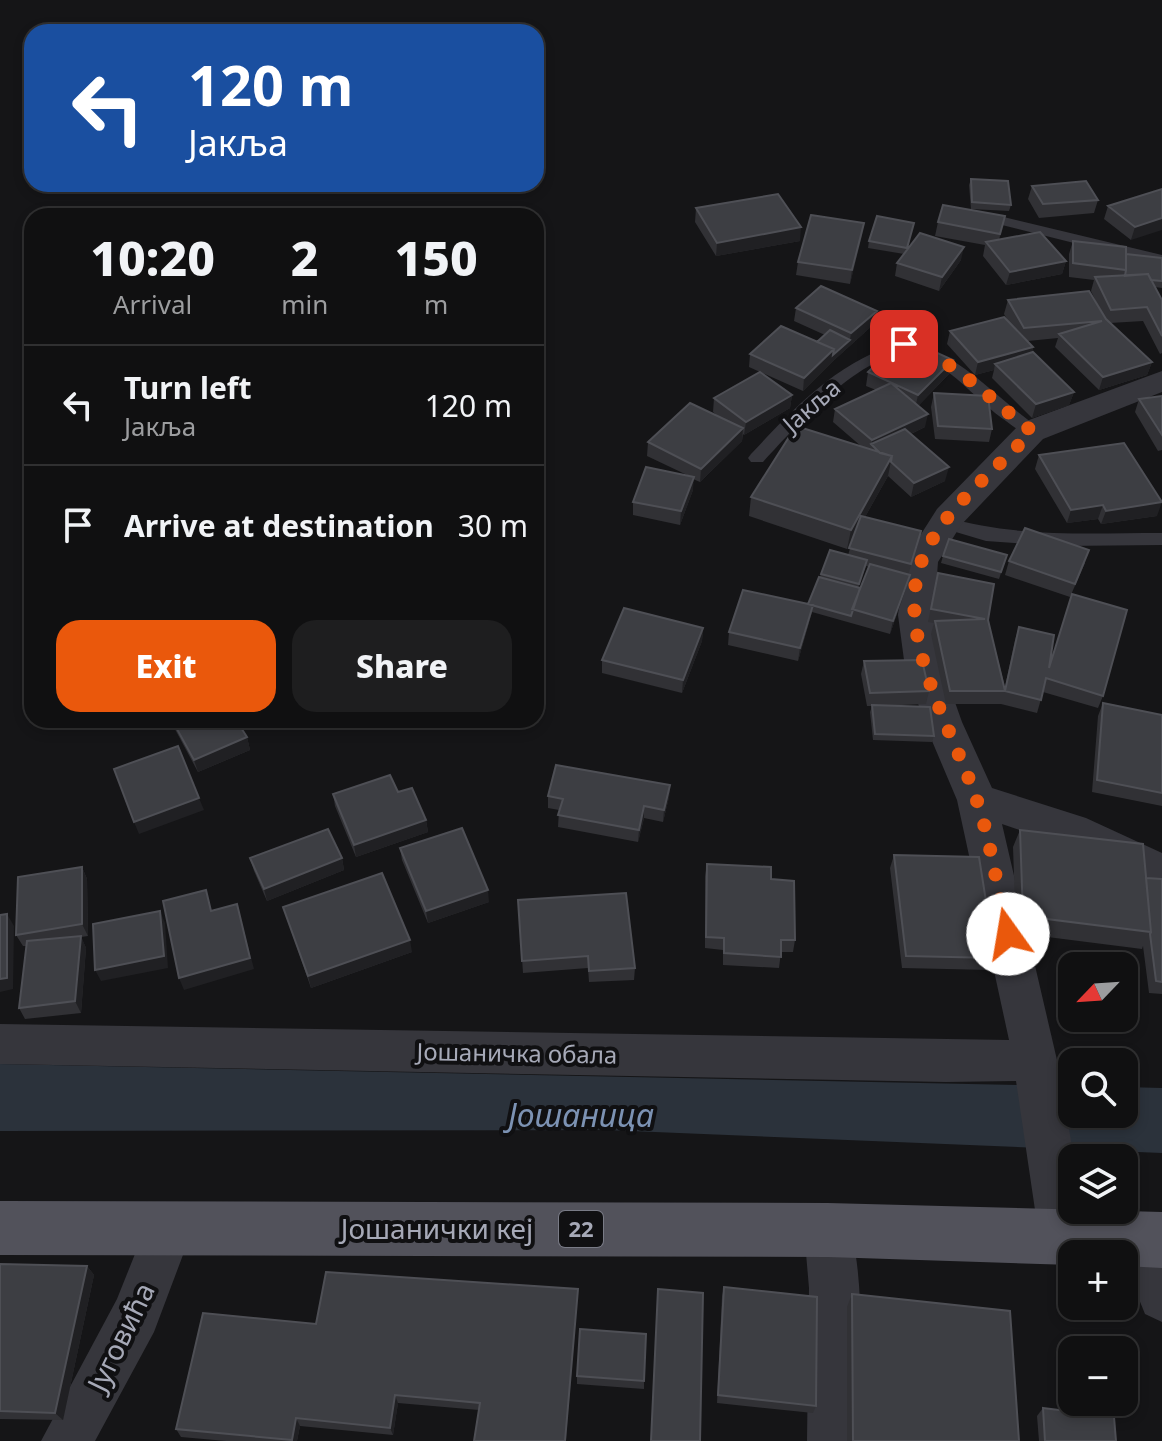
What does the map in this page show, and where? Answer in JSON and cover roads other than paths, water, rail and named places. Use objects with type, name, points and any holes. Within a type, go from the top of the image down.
[{"type":"main road","name":"Јошанички кеј","points":[[0,1228],[168,1231],[828,1230],[1058,1212]]},
{"type":"main road","name":"Јошанички кеј","points":[[1099,1224],[1151,1240]]},
{"type":"street","points":[[1058,1200],[1035,1067],[977,800],[943,722],[922,660],[916,615],[921,561],[960,503],[1032,431],[1162,381]]},
{"type":"street","points":[[977,800],[1058,823],[1095,838],[1162,873]]},
{"type":"street","name":"Јошаничка обала","points":[[0,1044],[946,1062],[1035,1067]]},
{"type":"street","points":[[828,1230],[834,1288],[833,1441]]},
{"type":"street","name":"Југовића","points":[[67,1441],[136,1314],[168,1231]]},
{"type":"street","points":[[1151,1240],[1162,1297]]},
{"type":"lane","points":[[963,210],[1162,260]]},
{"type":"lane","name":"Јакља","points":[[757,458],[794,418],[843,378],[883,351],[904,344],[924,350],[944,362],[1032,431]]},
{"type":"lane","points":[[945,523],[986,535],[1061,540],[1162,539]]},
{"type":"water","name":"Јошаница","points":[[0,1064],[1058,1086],[1058,1128],[1138,1128],[1138,1087],[1162,1088],[1162,1153],[1138,1152],[1138,1144],[1058,1144],[1058,1149],[606,1130],[0,1131]]}]
